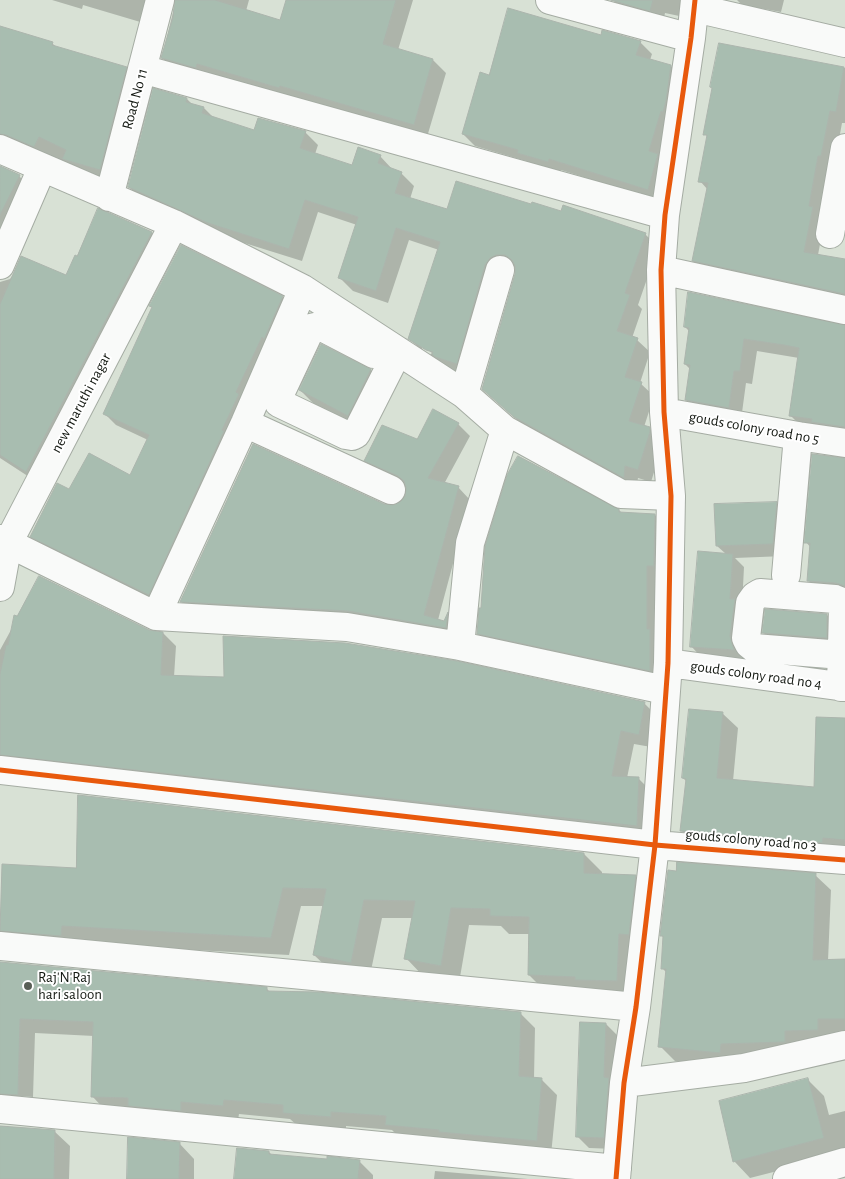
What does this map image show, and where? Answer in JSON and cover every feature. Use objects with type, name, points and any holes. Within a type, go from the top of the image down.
[{"type":"street","name":"Road No 11","points":[[109,197],[160,0]]},
{"type":"street","points":[[550,0],[691,38]]},
{"type":"street","points":[[0,1109],[617,1174],[624,1083],[636,1007],[655,845],[668,663],[671,496],[664,412],[661,270],[665,216],[695,4],[845,43]]},
{"type":"street","points":[[142,69],[665,216]]},
{"type":"street","points":[[830,234],[845,148]]},
{"type":"street","points":[[0,149],[174,224],[303,289],[394,357]]},
{"type":"street","points":[[0,265],[42,168]]},
{"type":"street","name":"new maruthi nagar","points":[[0,586],[4,541],[174,224]]},
{"type":"street","points":[[464,394],[500,270]]},
{"type":"street","points":[[661,270],[845,310]]},
{"type":"street","points":[[303,289],[279,403],[346,435],[352,436],[356,434],[394,357]]},
{"type":"street","points":[[156,616],[245,422],[294,336],[311,328],[320,326],[394,357],[464,394],[506,430],[621,494],[671,496]]},
{"type":"street","name":"gouds colony road no 5","points":[[664,412],[845,443]]},
{"type":"street","points":[[245,422],[391,490]]},
{"type":"street","points":[[460,646],[470,542],[506,430]]},
{"type":"street","points":[[786,576],[798,436]]},
{"type":"street","points":[[4,541],[156,616],[347,627],[460,646],[665,690]]},
{"type":"street","points":[[842,654],[754,648],[746,638],[750,603],[760,593],[834,599],[842,602],[844,608],[843,687]]},
{"type":"street","points":[[788,680],[792,651]]},
{"type":"street","name":"gouds colony road no 4","points":[[668,663],[843,687]]},
{"type":"street","name":"gouds colony road no 3","points":[[0,770],[655,845],[845,860]]},
{"type":"street","points":[[0,946],[636,1007]]},
{"type":"street","points":[[624,1083],[744,1068],[845,1045]]},
{"type":"street","points":[[787,1179],[845,1162]]},
{"type":"building","points":[[175,0],[215,0],[280,20],[286,0],[396,0],[383,44],[433,59],[414,125],[197,64],[196,68],[161,58],[173,17]]},
{"type":"building","points":[[611,0],[653,0],[650,11]]},
{"type":"building","points":[[508,8],[601,35],[602,30],[641,41],[636,55],[671,65],[666,101],[663,112],[661,111],[649,151],[658,154],[648,190],[549,159],[548,162],[517,153],[518,150],[462,134],[480,72],[489,75]]},
{"type":"building","points":[[0,26],[53,42],[52,45],[127,67],[100,170],[62,159],[66,150],[39,137],[34,147],[0,134]]},
{"type":"building","points":[[719,43],[844,67],[836,112],[830,111],[821,156],[818,156],[809,206],[813,207],[804,252],[845,259],[845,294],[692,261],[708,183],[698,182],[707,135],[703,135],[712,88],[710,87]]},
{"type":"building","points":[[153,88],[187,98],[186,102],[204,107],[202,113],[254,130],[258,118],[306,131],[300,148],[352,165],[358,147],[381,155],[378,163],[402,172],[395,193],[447,209],[456,181],[531,204],[532,202],[561,211],[563,205],[646,233],[625,293],[630,295],[617,331],[638,338],[625,377],[642,382],[629,421],[650,427],[638,470],[625,466],[624,478],[514,417],[482,389],[515,274],[515,266],[512,260],[505,255],[496,255],[490,258],[485,265],[457,364],[435,357],[432,354],[433,352],[408,339],[440,242],[396,228],[376,291],[338,278],[358,217],[305,200],[289,249],[208,223],[128,187]]},
{"type":"building","points":[[0,166],[20,175],[0,215]]},
{"type":"building","points":[[98,208],[152,232],[26,472],[0,455],[0,304],[21,256],[66,275],[75,255],[77,256]]},
{"type":"building","points":[[181,245],[283,296],[264,339],[262,337],[236,392],[239,394],[222,430],[224,431],[149,595],[30,537],[57,483],[69,489],[89,453],[130,475],[149,435],[103,414],[152,307],[149,306]]},
{"type":"building","points":[[688,292],[845,325],[845,427],[811,422],[812,419],[789,416],[799,348],[784,345],[744,339],[740,371],[734,371],[729,408],[685,400],[690,365],[684,364],[689,328],[684,327]]},
{"type":"building","points":[[321,344],[371,369],[348,416],[299,390]]},
{"type":"building","points":[[433,409],[459,423],[428,478],[459,486],[424,615],[444,621],[448,612],[446,628],[348,611],[180,602],[253,444],[384,504],[393,505],[400,502],[405,496],[406,488],[404,481],[398,476],[364,461],[382,425],[417,439]]},
{"type":"building","points":[[812,454],[845,458],[845,586],[836,583],[807,581],[810,543],[804,543]]},
{"type":"building","points":[[518,456],[619,509],[619,512],[655,514],[654,566],[647,566],[647,629],[650,629],[650,671],[477,634],[479,608],[481,608],[485,546],[507,475]]},
{"type":"building","points":[[777,502],[773,544],[716,546],[714,504]]},
{"type":"building","points":[[698,551],[733,554],[730,599],[735,599],[730,636],[734,650],[690,647]]},
{"type":"building","points":[[39,576],[149,630],[163,632],[161,675],[224,677],[223,636],[345,643],[457,661],[645,702],[639,735],[621,731],[612,776],[639,777],[637,826],[0,755],[0,674],[6,645],[8,645],[14,615],[17,616]]},
{"type":"building","points":[[765,609],[827,614],[827,638],[762,633]]},
{"type":"building","points":[[689,709],[723,712],[717,778],[814,787],[816,717],[845,718],[845,840],[823,838],[822,843],[680,831],[686,779],[682,778]]},
{"type":"building","points":[[78,795],[584,853],[584,873],[636,875],[629,935],[619,934],[617,981],[575,980],[575,977],[528,975],[529,917],[490,916],[490,909],[451,908],[441,966],[404,959],[415,901],[364,900],[351,963],[313,955],[326,889],[283,888],[271,938],[62,926],[61,936],[0,931],[2,864],[76,868]]},
{"type":"building","points":[[677,862],[816,873],[813,960],[845,959],[845,1019],[818,1019],[818,1030],[785,1031],[785,1042],[721,1044],[720,1053],[658,1047],[666,969],[661,969],[663,936],[660,936],[668,870],[676,871]]},
{"type":"building","points":[[0,962],[267,987],[267,991],[318,992],[521,1012],[519,1076],[542,1078],[537,1141],[385,1125],[386,1116],[331,1112],[331,1117],[283,1113],[283,1105],[224,1100],[223,1106],[181,1102],[181,1111],[128,1106],[128,1098],[91,1097],[93,1022],[20,1019],[18,1095],[0,1094]]},
{"type":"building","points":[[580,1022],[606,1023],[604,1077],[609,1078],[604,1138],[576,1137]]},
{"type":"building","points":[[808,1078],[824,1138],[733,1162],[719,1101]]},
{"type":"building","points":[[0,1126],[55,1130],[54,1179],[0,1179]]},
{"type":"building","points":[[128,1137],[180,1142],[179,1179],[127,1179]]},
{"type":"building","points":[[237,1148],[269,1151],[269,1154],[327,1159],[327,1156],[360,1160],[358,1179],[234,1179]]},
{"type":"cycle path","points":[[616,1179],[624,1083],[636,1007],[655,845],[668,663],[671,496],[664,412],[661,270],[665,215],[695,0]]},
{"type":"cycle path","points":[[0,770],[655,845],[845,860]]},
{"type":"place","name":"Raj'N'Raj hari saloon","points":[[28,986]]}]
